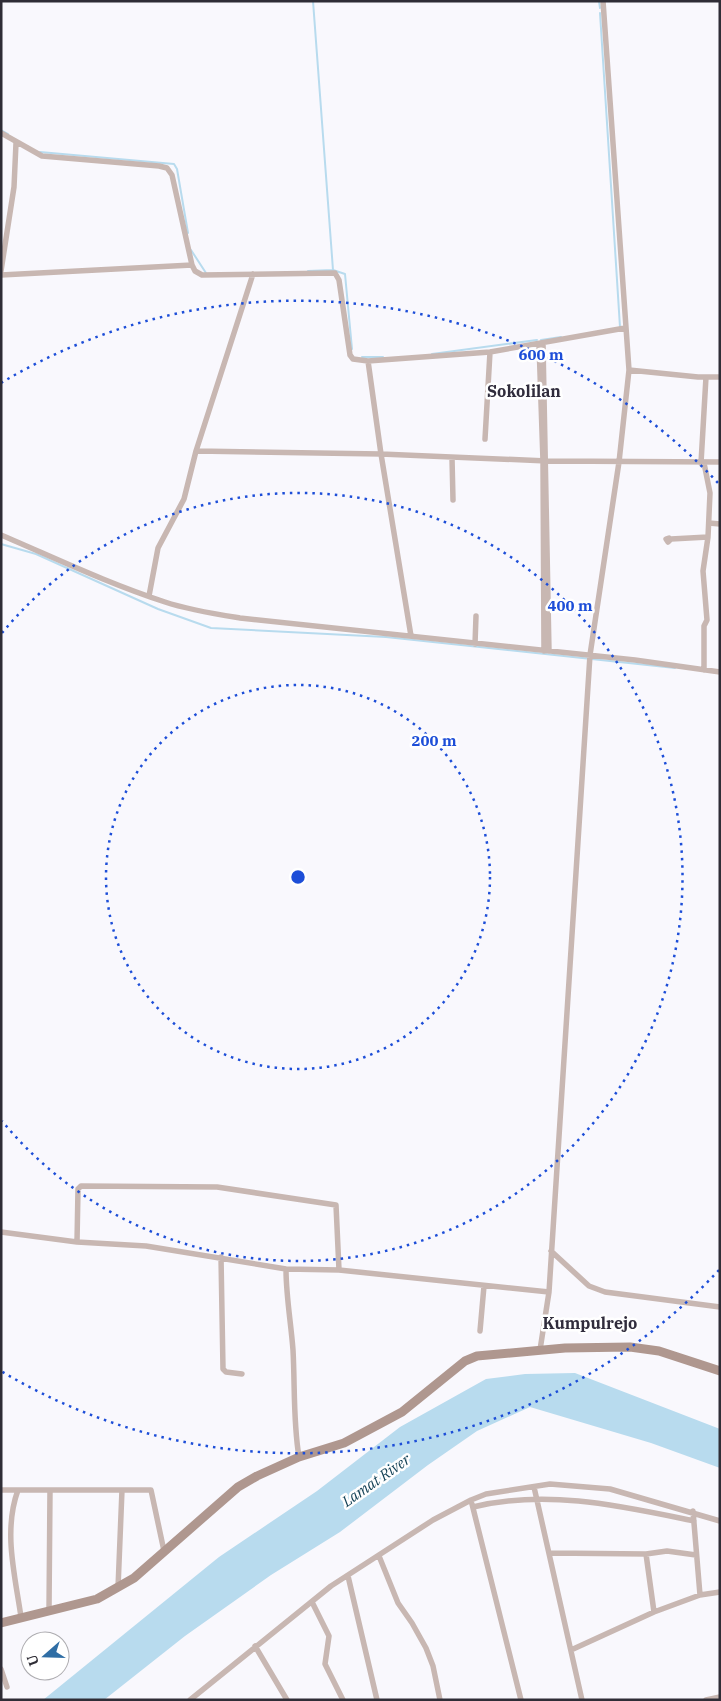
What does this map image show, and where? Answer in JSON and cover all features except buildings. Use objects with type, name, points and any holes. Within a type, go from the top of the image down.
[{"type":"street","points":[[540,1350],[549,1292],[590,663],[619,462],[629,370],[603,1]]},
{"type":"street","points":[[1,133],[42,156],[167,168],[172,175],[192,264],[196,271],[202,275],[335,273],[339,280],[350,355],[353,359],[368,361],[490,352],[626,328]]},
{"type":"street","points":[[1,271],[14,187],[16,143]]},
{"type":"street","points":[[1,275],[192,264]]},
{"type":"street","points":[[149,596],[158,548],[184,499],[196,451],[253,274]]},
{"type":"street","points":[[541,344],[545,461],[547,651]]},
{"type":"street","points":[[484,439],[490,352]]},
{"type":"street","points":[[368,361],[381,454],[411,636]]},
{"type":"street","points":[[629,370],[720,377]]},
{"type":"street","points":[[704,670],[704,626],[707,620],[703,571],[708,537],[710,493],[703,463],[706,377]]},
{"type":"street","points":[[196,451],[381,454],[545,461],[720,462]]},
{"type":"street","points":[[452,458],[453,500]]},
{"type":"street","points":[[708,524],[720,524]]},
{"type":"street","points":[[1,536],[149,596],[202,611],[240,618],[547,651],[590,663],[720,672]]},
{"type":"street","points":[[669,538],[666,539],[668,542],[671,540],[708,537]]},
{"type":"street","points":[[475,644],[476,616]]},
{"type":"street","points":[[77,1242],[78,1189],[81,1186],[217,1187],[332,1203],[338,1210],[339,1270]]},
{"type":"street","points":[[1,1232],[77,1242],[146,1246],[286,1269],[339,1270],[549,1292]]},
{"type":"street","points":[[551,1251],[589,1286],[605,1292],[720,1307]]},
{"type":"street","points":[[222,1257],[223,1370],[242,1374]]},
{"type":"street","points":[[286,1269],[286,1294],[293,1351],[295,1437],[299,1457]]},
{"type":"street","points":[[480,1331],[484,1286]]},
{"type":"street","points":[[1,1623],[97,1599],[118,1588],[238,1487],[299,1457],[344,1443],[402,1412],[471,1358],[494,1353],[615,1346],[645,1348],[720,1371]]},
{"type":"street","points":[[190,1700],[255,1646],[348,1576],[433,1520],[486,1494],[550,1484],[610,1489],[693,1511],[720,1521]]},
{"type":"street","points":[[534,1487],[582,1700]]},
{"type":"street","points":[[1,1490],[122,1490],[153,1492],[164,1551]]},
{"type":"street","points":[[18,1490],[11,1510],[9,1532],[21,1617]]},
{"type":"street","points":[[49,1611],[50,1490]]},
{"type":"street","points":[[118,1588],[122,1490]]},
{"type":"street","points":[[473,1507],[491,1503],[538,1499],[606,1503],[694,1520]]},
{"type":"street","points":[[471,1500],[521,1700]]},
{"type":"street","points":[[693,1511],[700,1595]]},
{"type":"street","points":[[550,1553],[646,1554],[667,1551],[696,1555]]},
{"type":"street","points":[[646,1554],[654,1612]]},
{"type":"street","points":[[379,1556],[398,1603],[426,1648],[433,1666],[440,1700]]},
{"type":"street","points":[[348,1576],[377,1700]]},
{"type":"street","points":[[571,1650],[654,1612],[700,1595],[720,1592]]},
{"type":"street","points":[[312,1602],[329,1636],[325,1664],[343,1700]]},
{"type":"street","points":[[255,1646],[287,1700]]},
{"type":"street","points":[[1,1670],[7,1687]]},
{"type":"street","points":[[706,1700],[720,1697]]},
{"type":"water","name":"Lamat River","points":[[575,1373],[720,1429],[720,1468],[651,1443],[530,1407],[477,1431],[428,1465],[340,1532],[271,1575],[185,1636],[104,1700],[43,1700],[66,1681],[70,1681],[70,1678],[219,1557],[317,1491],[400,1427],[486,1379],[525,1374]]},
{"type":"waterway","points":[[313,1],[333,270]]},
{"type":"waterway","points":[[599,1],[600,8]]},
{"type":"waterway","points":[[600,13],[620,327]]},
{"type":"waterway","points":[[1,130],[8,134]]},
{"type":"waterway","points":[[40,152],[174,164],[177,169],[188,233]]},
{"type":"waterway","points":[[191,250],[206,273]]},
{"type":"waterway","points":[[308,271],[333,270],[345,274],[352,349]]},
{"type":"waterway","points":[[541,340],[561,337]]},
{"type":"waterway","points":[[432,354],[537,340]]},
{"type":"waterway","points":[[362,357],[383,357]]},
{"type":"waterway","points":[[1,544],[36,554],[158,609],[211,628],[386,637],[675,668]]},
{"type":"district","name":"Sokolilan","points":[[524,391]]},
{"type":"district","name":"Kumpulrejo","points":[[590,1323]]}]
